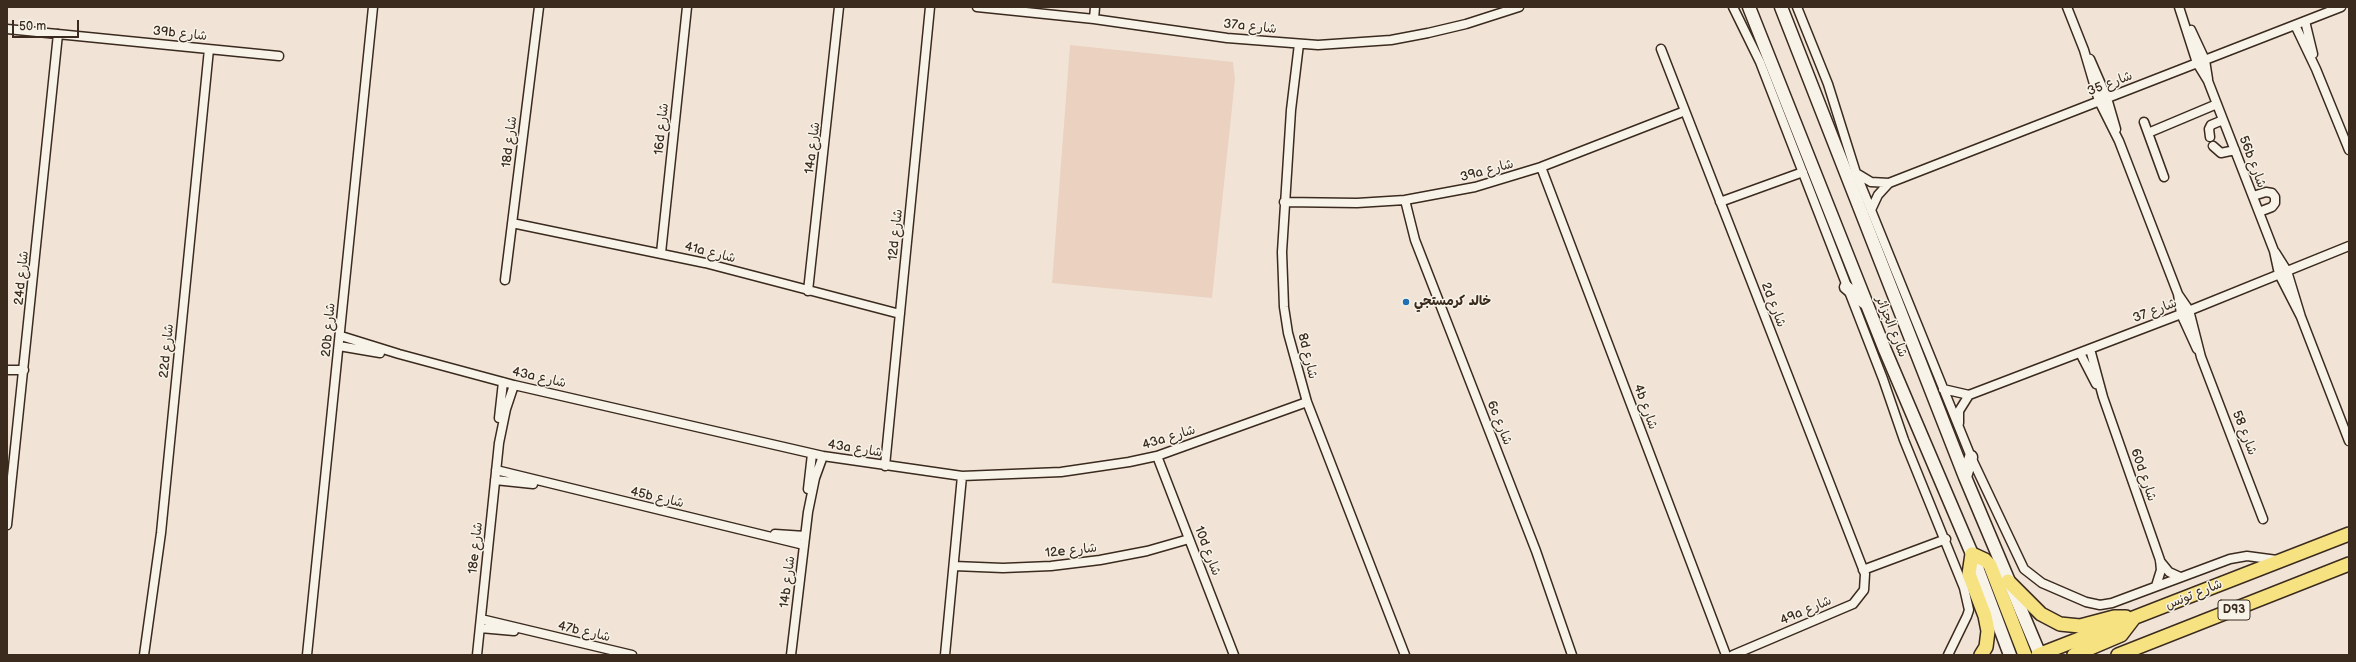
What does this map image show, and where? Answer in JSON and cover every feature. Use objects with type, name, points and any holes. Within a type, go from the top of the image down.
[{"type":"main road","name":"شارع الجزائر","points":[[1749,7],[1867,304],[1972,554],[2010,655]]},
{"type":"main road","name":"شارع الجزائر","points":[[1781,7],[1965,477],[2039,655]]},
{"type":"main road","points":[[1846,287],[1867,304]]},
{"type":"main road","points":[[1965,477],[1971,457]]},
{"type":"main road","name":"شارع تونس","points":[[2039,655],[2349,534]]},
{"type":"main road","points":[[1981,655],[1986,647],[1988,631],[1985,616],[1969,574],[1972,554],[1985,560],[1990,565],[2025,655]]},
{"type":"main road","name":"D93","points":[[2120,654],[2349,564]]},
{"type":"main road","points":[[2008,581],[2041,614],[2060,624],[2080,626],[2114,617],[2134,618]]},
{"type":"main road","points":[[2074,655],[2121,635],[2134,618]]},
{"type":"street","name":"20b شارع","points":[[307,655],[341,336],[373,7]]},
{"type":"street","name":"18d شارع","points":[[505,280],[538,7]]},
{"type":"street","name":"16d شارع","points":[[661,253],[687,7]]},
{"type":"street","name":"14a شارع","points":[[808,291],[839,7]]},
{"type":"street","name":"12d شارع","points":[[885,466],[930,7]]},
{"type":"street","name":"37a شارع","points":[[977,7],[1094,19],[1227,38],[1298,44],[1351,44],[1391,40],[1466,24],[1519,7]]},
{"type":"street","points":[[1094,19],[1095,7]]},
{"type":"street","points":[[1733,7],[1760,62],[1846,287],[1883,379],[1904,440],[1946,539],[1964,588],[1969,610],[1965,625],[1948,655]]},
{"type":"street","points":[[1797,7],[1828,84],[1856,173],[1971,457],[2020,562],[2036,579],[2086,602],[2100,605],[2112,603],[2238,557],[2280,560]]},
{"type":"street","name":"شارع 58","points":[[2067,7],[2264,519]]},
{"type":"street","name":"56b شارع","points":[[2179,7],[2349,441]]},
{"type":"street","name":"شارع 35","points":[[1856,173],[1871,182],[1889,183],[2341,7]]},
{"type":"street","points":[[2305,21],[2316,69]]},
{"type":"street","points":[[2295,25],[2316,69],[2349,150]]},
{"type":"street","name":"39b شارع","points":[[7,29],[278,56]]},
{"type":"street","name":"24d شارع","points":[[7,525],[58,34]]},
{"type":"street","name":"8d شارع","points":[[1298,44],[1284,202],[1282,252],[1284,307],[1293,356],[1307,402],[1405,655]]},
{"type":"street","name":"22d شارع","points":[[144,655],[161,526],[209,49]]},
{"type":"street","name":"2d شارع","points":[[1661,49],[1864,570]]},
{"type":"street","points":[[2148,133],[2217,104]]},
{"type":"street","name":"39a شارع","points":[[1284,202],[1357,203],[1405,200],[1476,188],[1540,167],[1685,111]]},
{"type":"street","points":[[2210,137],[2209,127],[2223,120]]},
{"type":"street","points":[[2144,122],[2164,177]]},
{"type":"street","points":[[2213,146],[2221,153],[2235,150]]},
{"type":"street","name":"4b شارع","points":[[1540,167],[1726,655]]},
{"type":"street","points":[[1720,202],[1803,172]]},
{"type":"street","name":"شارع 35","points":[[1871,210],[1878,195],[1889,183]]},
{"type":"street","points":[[2252,196],[2266,192],[2272,193],[2275,197],[2275,203],[2272,207],[2259,212]]},
{"type":"street","name":"6c شارع","points":[[1405,200],[1414,240],[1536,552],[1572,655]]},
{"type":"street","name":"41a شارع","points":[[512,224],[661,253],[900,314]]},
{"type":"street","name":"شارع 37","points":[[1969,395],[2185,312],[2349,246]]},
{"type":"street","name":"43a شارع","points":[[341,336],[399,354],[514,385],[812,454],[885,466],[962,476],[1061,472],[1157,456],[1307,402]]},
{"type":"street","name":"43a شارع","points":[[339,346],[399,354]]},
{"type":"street","name":"60d شارع","points":[[2090,349],[2103,397],[2160,560],[2161,570],[2156,586]]},
{"type":"street","name":"60d شارع","points":[[2080,353],[2103,397]]},
{"type":"street","points":[[7,370],[24,370]]},
{"type":"street","name":"18e شارع","points":[[477,655],[499,443],[503,382]]},
{"type":"street","name":"18e شارع","points":[[499,443],[506,409],[514,385]]},
{"type":"street","points":[[1943,389],[1969,395],[1959,411],[1959,427]]},
{"type":"street","name":"14b شارع","points":[[791,655],[808,512],[812,454]]},
{"type":"street","name":"14b شارع","points":[[808,512],[816,473],[823,456]]},
{"type":"street","name":"10d شارع","points":[[1157,456],[1234,655]]},
{"type":"street","name":"45b شارع","points":[[496,470],[550,485],[804,545]]},
{"type":"street","points":[[945,655],[962,476]]},
{"type":"street","name":"45b شارع","points":[[495,480],[550,485]]},
{"type":"street","name":"45b شارع","points":[[758,534],[805,536]]},
{"type":"street","name":"12e شارع","points":[[954,566],[1003,568],[1051,566],[1106,559],[1189,539]]},
{"type":"street","points":[[1864,570],[1946,539]]},
{"type":"street","name":"60d شارع","points":[[2160,560],[2169,572],[2180,577]]},
{"type":"street","name":"49a شارع","points":[[1733,655],[1854,604],[1864,590],[1864,570]]},
{"type":"street","name":"47b شارع","points":[[481,619],[632,655]]},
{"type":"street","name":"47b شارع","points":[[480,628],[531,632]]},
{"type":"shaded area","points":[[1070,45],[1233,62],[1235,79],[1212,298],[1052,283]]},
{"type":"place","name":"خالد كرمستجي","points":[[1406,302]]}]
